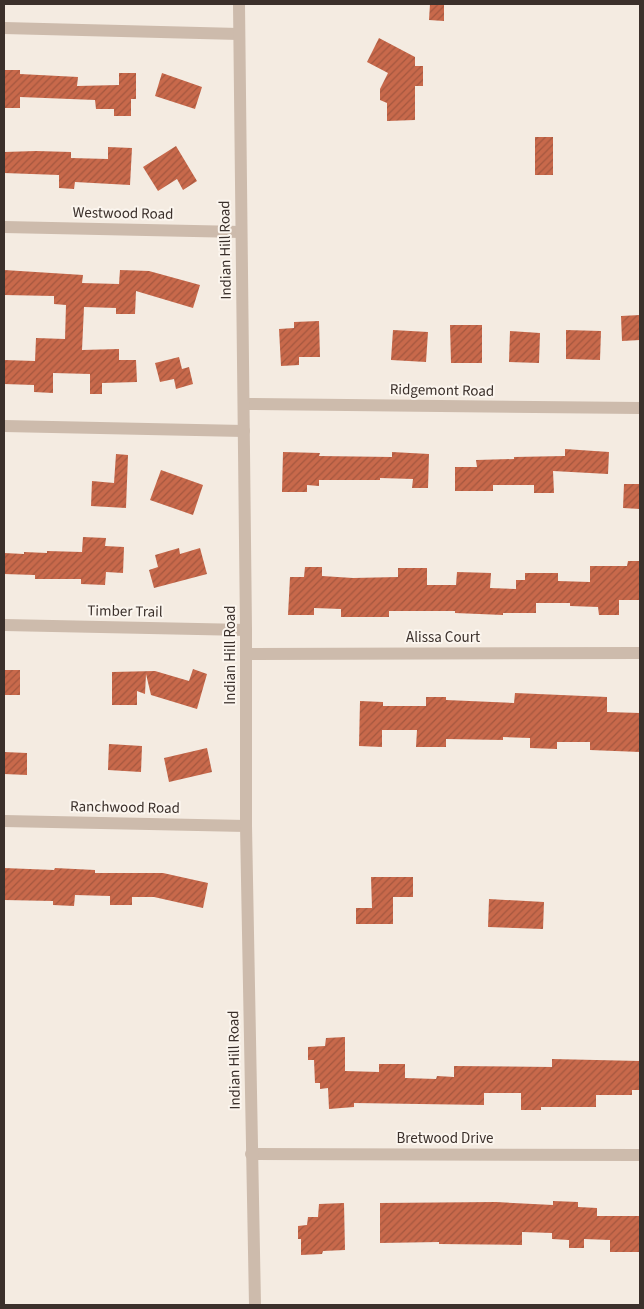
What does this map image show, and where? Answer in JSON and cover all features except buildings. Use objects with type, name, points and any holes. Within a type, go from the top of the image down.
[{"type":"street","name":"Indian Hill Road","points":[[239,4],[246,630],[246,826],[255,1305]]},
{"type":"street","points":[[4,28],[239,34]]},
{"type":"street","name":"Westwood Road","points":[[4,227],[241,232]]},
{"type":"street","name":"Ridgemont Road","points":[[244,404],[640,408]]},
{"type":"street","points":[[4,426],[244,431]]},
{"type":"street","name":"Timber Trail","points":[[4,625],[246,630]]},
{"type":"street","name":"Alissa Court","points":[[246,654],[640,653]]},
{"type":"street","name":"Ranchwood Road","points":[[4,821],[246,826]]},
{"type":"street","name":"Bretwood Drive","points":[[251,1154],[639,1156]]}]
